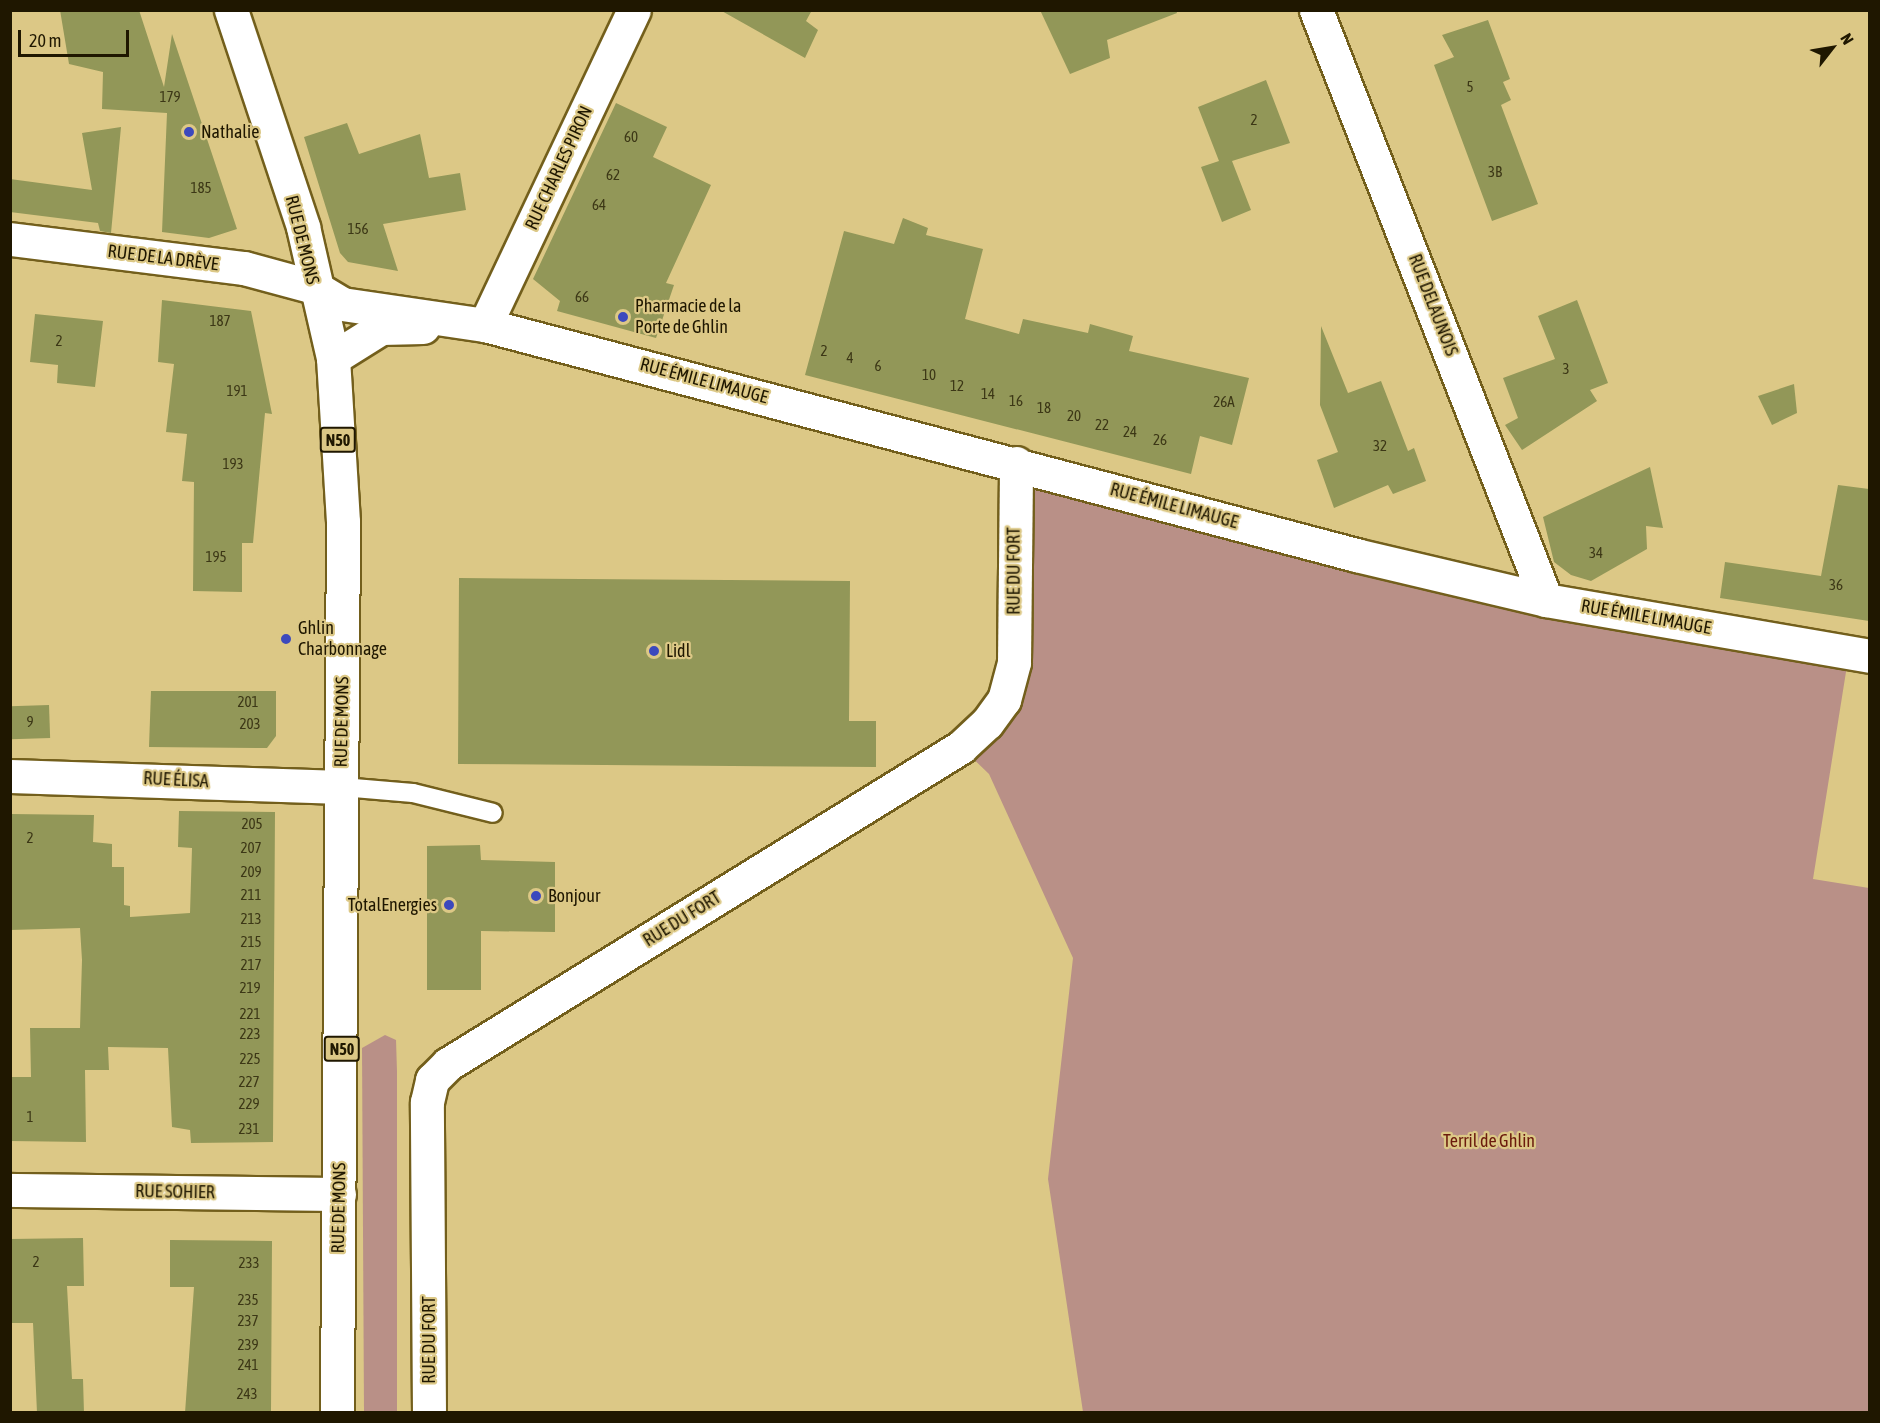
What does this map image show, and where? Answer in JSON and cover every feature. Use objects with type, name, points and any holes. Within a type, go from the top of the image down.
[{"type":"street","name":"RUE DE MONS","points":[[231,10],[303,227],[314,287],[333,358],[343,522],[337,1413]]},
{"type":"street","name":"RUE CHARLES PIRON","points":[[484,325],[634,10]]},
{"type":"street","name":"RUE DELAUNOIS","points":[[1316,10],[1546,600]]},
{"type":"street","name":"RUE DE LA DRÈVE","points":[[10,239],[238,268],[314,287],[342,304],[484,325]]},
{"type":"street","points":[[333,358],[381,328],[484,325]]},
{"type":"street","name":"RUE ÉMILE LIMAUGE","points":[[484,325],[1016,463],[1356,555],[1546,600],[1869,656]]},
{"type":"street","name":"RUE DU FORT","points":[[429,1413],[427,1102],[432,1080],[448,1064],[961,747],[987,723],[1004,699],[1014,662],[1016,463]]},
{"type":"street","name":"RUE ÉLISA","points":[[10,776],[342,787]]},
{"type":"street","name":"RUE SOHIER","points":[[10,1190],[339,1194]]},
{"type":"lane","points":[[342,787],[412,793],[493,813]]},
{"type":"green space","name":"Terril de Ghlin","points":[[1016,463],[1849,653],[1813,879],[1869,888],[1869,1412],[1083,1412],[1048,1179],[1073,958],[989,774],[961,747],[1004,700]]},
{"type":"green space","points":[[385,1035],[396,1040],[397,1071],[397,1412],[364,1412],[362,1048]]},
{"type":"building","points":[[60,10],[139,10],[164,87],[172,34],[237,229],[209,238],[162,232],[167,113],[102,109],[103,72],[69,64]]},
{"type":"building","points":[[720,10],[812,10],[806,21],[818,30],[805,58]]},
{"type":"building","points":[[1040,10],[1176,10],[1177,13],[1107,40],[1110,58],[1070,74]]},
{"type":"building","points":[[1488,20],[1510,79],[1503,82],[1511,100],[1501,105],[1538,204],[1492,221],[1434,65],[1454,57],[1442,35]]},
{"type":"building","points":[[1266,80],[1290,143],[1232,161],[1251,210],[1222,222],[1201,167],[1219,161],[1198,107]]},
{"type":"building","points":[[616,103],[667,127],[653,157],[711,185],[666,283],[674,285],[656,338],[557,311],[560,301],[533,279]]},
{"type":"building","points":[[347,123],[359,154],[420,134],[429,178],[460,173],[466,210],[383,224],[398,271],[348,262],[340,253],[304,137]]},
{"type":"building","points":[[121,127],[111,233],[100,231],[98,223],[10,212],[10,179],[92,190],[82,133]]},
{"type":"building","points":[[903,218],[928,228],[926,235],[983,249],[965,319],[1019,334],[1023,319],[1088,333],[1090,324],[1133,336],[1129,351],[1249,378],[1232,445],[1200,436],[1191,474],[805,375],[844,231],[894,244]]},
{"type":"building","points":[[162,300],[251,311],[272,414],[265,413],[253,543],[242,543],[242,592],[193,591],[194,482],[182,481],[187,434],[166,432],[174,364],[158,362]]},
{"type":"building","points":[[1577,300],[1608,383],[1590,390],[1597,401],[1522,450],[1505,425],[1518,418],[1503,378],[1555,359],[1538,316]]},
{"type":"building","points":[[35,314],[103,321],[95,387],[57,383],[58,365],[30,362]]},
{"type":"building","points":[[1321,326],[1348,393],[1381,381],[1408,451],[1414,448],[1426,481],[1393,494],[1388,485],[1334,508],[1317,460],[1338,452],[1320,405]]},
{"type":"building","points":[[1794,384],[1797,413],[1772,425],[1758,396]]},
{"type":"building","points":[[1650,467],[1663,528],[1646,526],[1647,549],[1591,581],[1571,575],[1554,562],[1543,517]]},
{"type":"building","points":[[1838,485],[1869,489],[1869,621],[1720,598],[1725,562],[1821,576]]},
{"type":"building","name":"Lidl","points":[[459,578],[850,581],[849,721],[876,721],[876,767],[458,764]]},
{"type":"building","points":[[151,691],[276,691],[276,736],[267,748],[149,747]]},
{"type":"building","points":[[49,705],[50,738],[11,739],[10,706]]},
{"type":"building","points":[[179,811],[275,812],[273,1142],[191,1143],[190,1130],[172,1127],[168,1048],[108,1047],[109,1070],[85,1070],[86,1142],[10,1141],[10,1077],[31,1077],[30,1028],[80,1028],[82,960],[80,928],[10,930],[10,814],[94,815],[93,842],[112,844],[112,867],[124,867],[124,905],[130,906],[130,917],[190,913],[192,848],[178,847]]},
{"type":"building","points":[[480,845],[481,860],[555,862],[555,932],[481,931],[481,990],[427,990],[427,846]]},
{"type":"building","points":[[83,1238],[84,1286],[67,1286],[72,1379],[83,1379],[84,1413],[37,1413],[33,1323],[10,1323],[10,1239]]},
{"type":"building","points":[[170,1240],[272,1241],[271,1413],[185,1413],[194,1287],[170,1287]]},
{"type":"place","name":"Nathalie","points":[[189,132]]},
{"type":"place","name":"Pharmacie de la Porte de Ghlin","points":[[623,317]]},
{"type":"place","name":"Ghlin Charbonnage","points":[[286,639]]},
{"type":"place","name":"Lidl","points":[[654,651]]},
{"type":"place","name":"Bonjour","points":[[536,896]]},
{"type":"place","name":"TotalEnergies","points":[[449,905]]}]
